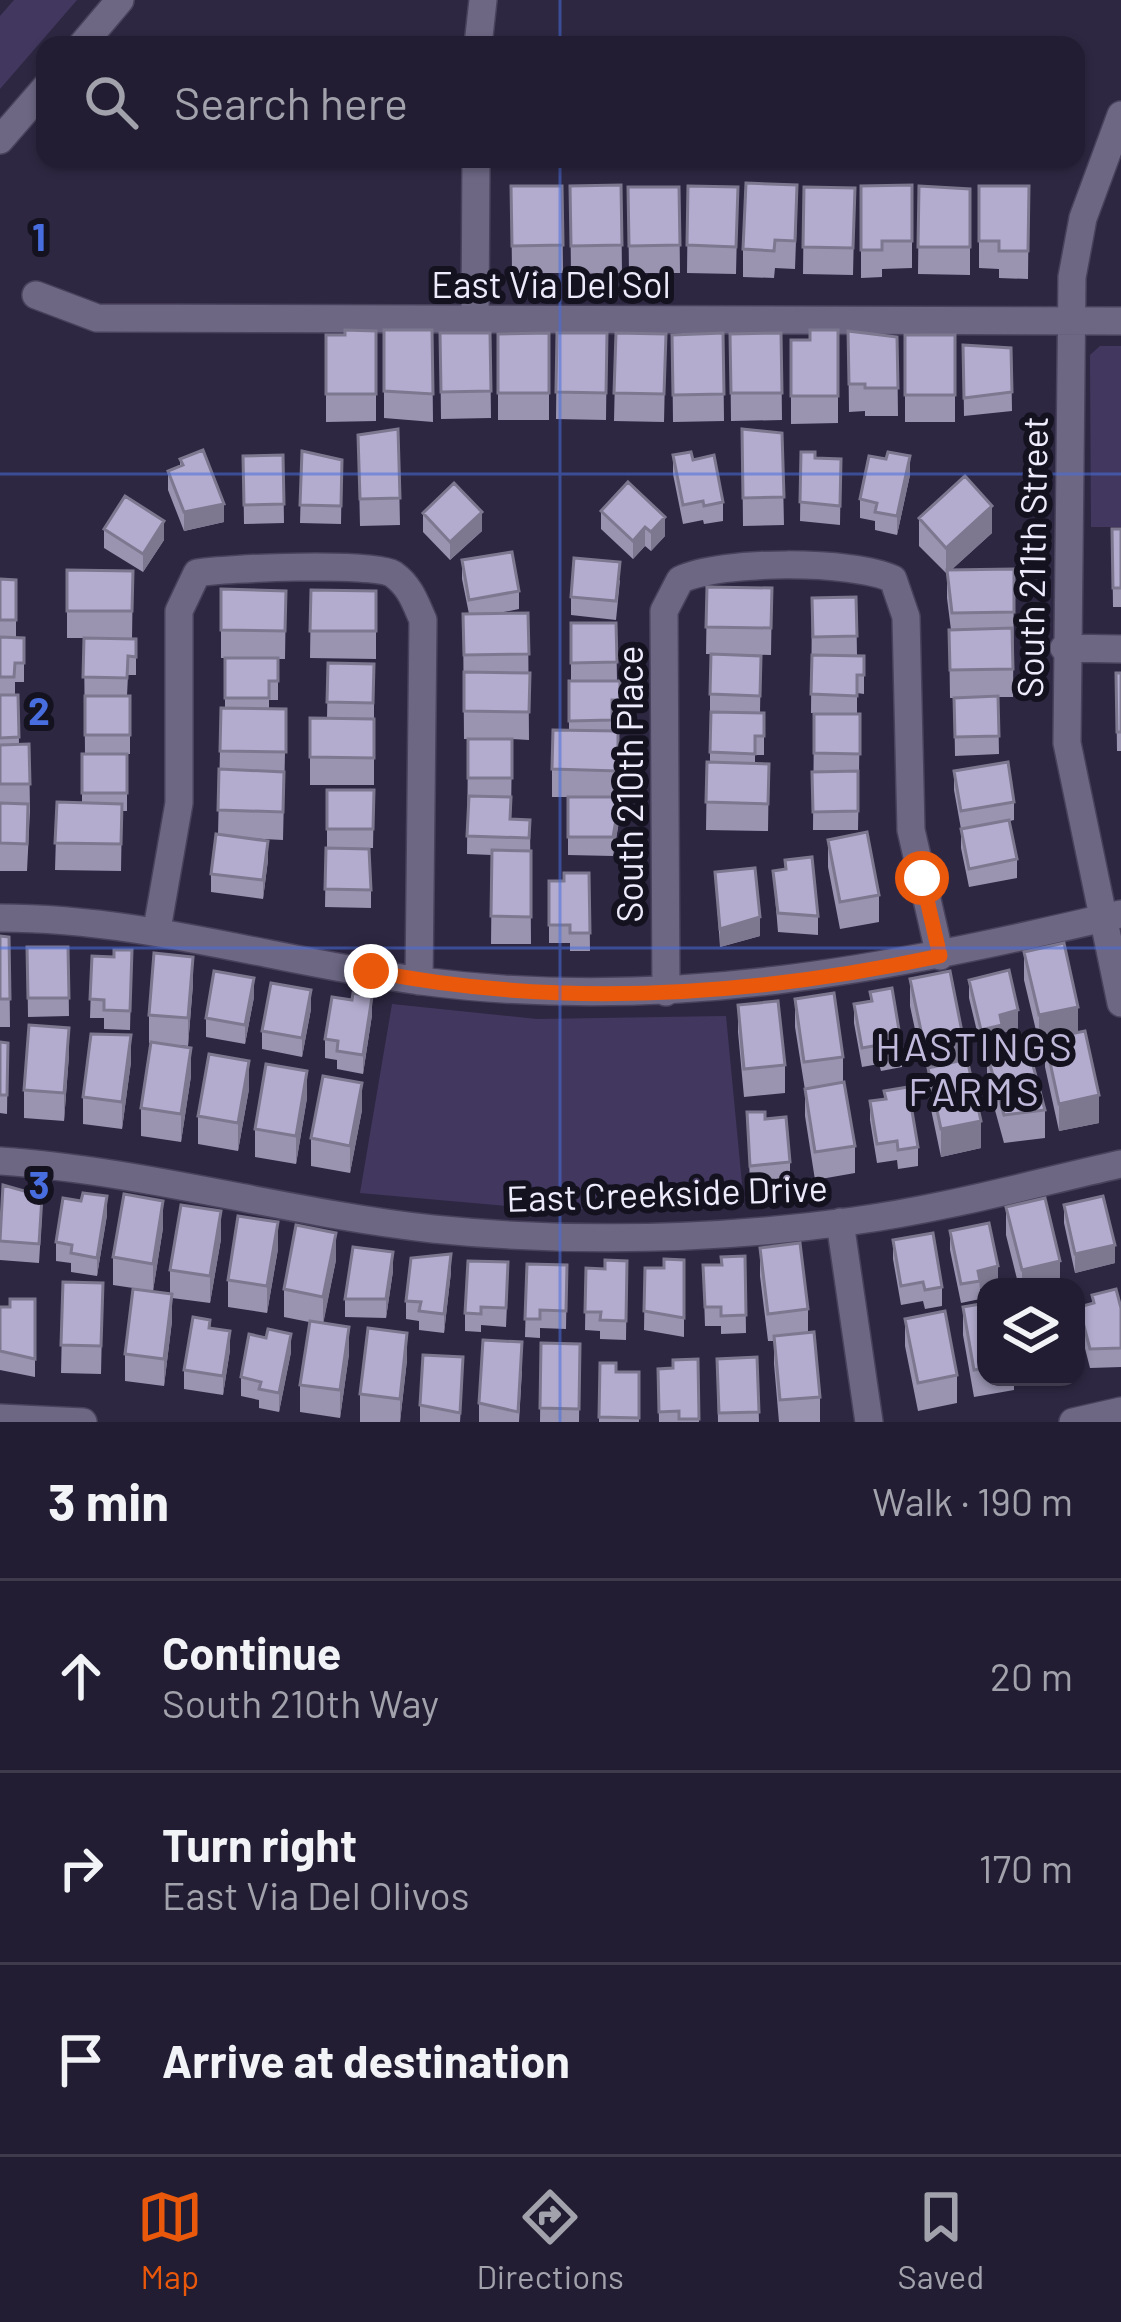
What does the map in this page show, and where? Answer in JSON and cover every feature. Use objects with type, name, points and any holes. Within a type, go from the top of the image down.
[{"type":"street","points":[[90,36],[120,0]]},
{"type":"street","points":[[479,36],[483,0]]},
{"type":"street","points":[[0,140],[36,98]]},
{"type":"street","name":"South 211th Street","points":[[1121,115],[1083,218],[1070,321],[1064,648],[1071,779],[1112,916],[1121,1003]]},
{"type":"street","points":[[475,319],[476,168]]},
{"type":"street","name":"East Via Del Sol","points":[[36,295],[98,318],[1121,321]]},
{"type":"street","points":[[157,929],[179,802],[179,611],[197,573],[229,567],[388,571],[410,588],[423,620],[419,981]]},
{"type":"street","name":"South 210th Place","points":[[666,992],[664,611],[680,580],[709,568],[862,568],[893,579],[906,617],[911,830],[940,956]]},
{"type":"street","points":[[1064,648],[1121,649]]},
{"type":"street","points":[[0,918],[90,920],[157,929],[419,981],[564,994],[767,985],[940,956],[1112,916]]},
{"type":"street","name":"East Creekside Drive","points":[[0,1161],[102,1172],[362,1220],[513,1236],[675,1235],[840,1222],[1121,1164]]},
{"type":"street","points":[[840,1222],[869,1422]]},
{"type":"street","points":[[1073,1422],[1121,1411]]},
{"type":"street","points":[[0,1418],[83,1422]]},
{"type":"shaded area","points":[[14,0],[77,0],[46,36],[36,36],[36,47],[0,89],[0,16]]},
{"type":"shaded area","points":[[1100,346],[1121,346],[1121,527],[1091,527],[1090,355]]},
{"type":"shaded area","points":[[392,1004],[537,1019],[726,1016],[744,1205],[554,1210],[360,1193]]},
{"type":"building","points":[[746,183],[797,185],[795,241],[775,240],[774,251],[743,249]]},
{"type":"building","points":[[621,185],[622,245],[571,246],[570,186]]},
{"type":"building","points":[[912,185],[912,241],[882,241],[882,250],[861,250],[861,186]]},
{"type":"building","points":[[511,186],[562,186],[563,245],[512,246]]},
{"type":"building","points":[[688,186],[738,187],[736,247],[687,245]]},
{"type":"building","points":[[919,186],[970,189],[970,247],[918,247]]},
{"type":"building","points":[[979,186],[1029,186],[1028,251],[999,251],[999,241],[979,241]]},
{"type":"building","points":[[628,187],[679,187],[680,245],[629,246]]},
{"type":"building","points":[[804,187],[855,188],[853,248],[803,247]]},
{"type":"building","points":[[345,330],[376,331],[376,394],[326,394],[326,335],[345,335]]},
{"type":"building","points":[[384,330],[432,330],[433,394],[384,391]]},
{"type":"building","points":[[810,330],[838,330],[838,396],[791,396],[791,340],[810,340]]},
{"type":"building","points":[[848,331],[897,337],[898,388],[849,384]]},
{"type":"building","points":[[440,333],[490,333],[491,391],[441,392]]},
{"type":"building","points":[[549,333],[549,393],[498,393],[498,334]]},
{"type":"building","points":[[557,333],[607,333],[606,393],[556,392]]},
{"type":"building","points":[[616,333],[666,334],[664,394],[614,393]]},
{"type":"building","points":[[723,333],[724,394],[673,395],[672,335]]},
{"type":"building","points":[[781,333],[782,393],[731,393],[730,334]]},
{"type":"building","points":[[905,335],[955,335],[955,395],[905,395]]},
{"type":"building","points":[[963,345],[1011,348],[1012,392],[964,398]]},
{"type":"building","points":[[398,429],[400,498],[360,499],[358,435]]},
{"type":"building","points":[[742,429],[782,433],[784,497],[743,498]]},
{"type":"building","points":[[203,450],[224,504],[184,512],[168,471],[183,465],[180,459]]},
{"type":"building","points":[[302,451],[342,460],[341,506],[300,505]]},
{"type":"building","points":[[691,452],[693,460],[714,455],[723,502],[683,505],[673,455]]},
{"type":"building","points":[[801,452],[841,459],[840,506],[800,502]]},
{"type":"building","points":[[888,452],[910,456],[897,516],[875,512],[877,503],[860,499],[869,456],[886,459]]},
{"type":"building","points":[[283,455],[284,504],[244,505],[243,456]]},
{"type":"building","points":[[965,476],[992,506],[946,548],[919,518]]},
{"type":"building","points":[[628,482],[665,517],[651,532],[645,527],[633,541],[601,511]]},
{"type":"building","points":[[454,483],[482,512],[450,542],[423,513]]},
{"type":"building","points":[[125,496],[164,521],[143,554],[104,529]]},
{"type":"building","points":[[1112,529],[1121,529],[1121,588],[1113,588]]},
{"type":"building","points":[[512,552],[519,591],[469,600],[462,560]]},
{"type":"building","points":[[574,558],[620,562],[616,601],[571,597]]},
{"type":"building","points":[[1014,569],[1014,612],[952,613],[947,570]]},
{"type":"building","points":[[67,570],[133,571],[132,611],[67,611]]},
{"type":"building","points":[[0,579],[16,580],[16,620],[0,620]]},
{"type":"building","points":[[707,587],[772,588],[771,628],[706,627]]},
{"type":"building","points":[[221,589],[286,591],[285,631],[221,630]]},
{"type":"building","points":[[311,590],[376,591],[376,631],[310,631]]},
{"type":"building","points":[[856,597],[857,636],[813,637],[812,598]]},
{"type":"building","points":[[528,613],[529,654],[464,655],[463,614]]},
{"type":"building","points":[[571,623],[616,623],[617,662],[571,663]]},
{"type":"building","points":[[1012,628],[1013,669],[950,670],[949,630]]},
{"type":"building","points":[[0,637],[24,638],[24,663],[15,663],[14,677],[0,677]]},
{"type":"building","points":[[84,638],[136,639],[136,657],[128,656],[127,678],[83,677]]},
{"type":"building","points":[[711,654],[761,656],[760,696],[710,694]]},
{"type":"building","points":[[812,655],[864,656],[864,675],[857,675],[857,696],[811,694]]},
{"type":"building","points":[[225,658],[278,658],[278,681],[269,681],[269,698],[225,698]]},
{"type":"building","points":[[328,663],[374,664],[373,703],[327,702]]},
{"type":"building","points":[[464,672],[530,673],[529,712],[464,711]]},
{"type":"building","points":[[1116,673],[1121,673],[1121,732],[1117,732]]},
{"type":"building","points":[[569,681],[620,681],[620,700],[612,700],[612,720],[569,721]]},
{"type":"building","points":[[0,695],[18,695],[19,737],[0,738]]},
{"type":"building","points":[[85,696],[130,696],[130,735],[85,735]]},
{"type":"building","points":[[998,696],[999,736],[955,737],[954,698]]},
{"type":"building","points":[[221,708],[286,709],[286,752],[220,751]]},
{"type":"building","points":[[711,712],[764,713],[764,736],[755,736],[755,754],[710,752]]},
{"type":"building","points":[[814,714],[860,714],[860,754],[814,753]]},
{"type":"building","points":[[310,718],[374,719],[374,758],[310,757]]},
{"type":"building","points":[[553,730],[618,731],[618,771],[552,769]]},
{"type":"building","points":[[468,739],[512,739],[512,778],[468,778]]},
{"type":"building","points":[[29,744],[30,784],[0,784],[0,745]]},
{"type":"building","points":[[82,754],[127,754],[127,793],[82,793]]},
{"type":"building","points":[[707,762],[769,764],[768,804],[706,802]]},
{"type":"building","points":[[1008,762],[1014,802],[961,811],[954,771]]},
{"type":"building","points":[[219,769],[284,772],[283,812],[218,810]]},
{"type":"building","points":[[858,771],[858,811],[813,812],[812,772]]},
{"type":"building","points":[[327,790],[374,790],[373,829],[327,829]]},
{"type":"building","points":[[469,796],[511,797],[510,819],[530,820],[529,838],[467,836]]},
{"type":"building","points":[[568,797],[620,797],[613,837],[568,837]]},
{"type":"building","points":[[57,802],[122,804],[121,844],[55,843]]},
{"type":"building","points":[[0,803],[28,804],[27,844],[0,843]]},
{"type":"building","points":[[1009,820],[1017,859],[969,869],[961,829]]},
{"type":"building","points":[[867,832],[879,895],[840,902],[828,840]]},
{"type":"building","points":[[216,834],[268,841],[263,880],[211,874]]},
{"type":"building","points":[[326,848],[369,849],[371,890],[325,889]]},
{"type":"building","points":[[492,850],[531,851],[531,917],[491,916]]},
{"type":"building","points":[[812,857],[818,916],[778,913],[773,871],[786,869],[785,860]]},
{"type":"building","points":[[755,868],[760,917],[720,929],[715,872]]},
{"type":"building","points":[[564,873],[589,873],[590,933],[570,933],[570,925],[549,925],[549,881],[564,881]]},
{"type":"building","points":[[0,936],[9,937],[10,999],[0,999]]},
{"type":"building","points":[[1064,943],[1078,1007],[1039,1015],[1024,952]]},
{"type":"building","points":[[27,947],[68,947],[69,998],[28,998]]},
{"type":"building","points":[[114,950],[132,950],[130,1011],[104,1010],[104,1000],[90,999],[92,956],[114,957]]},
{"type":"building","points":[[154,953],[193,957],[188,1018],[149,1015]]},
{"type":"building","points":[[1009,970],[1018,1010],[1000,1015],[1002,1025],[981,1030],[969,980]]},
{"type":"building","points":[[214,971],[254,978],[245,1025],[206,1018]]},
{"type":"building","points":[[950,971],[962,1032],[923,1040],[910,979]]},
{"type":"building","points":[[271,983],[311,990],[302,1038],[262,1031]]},
{"type":"building","points":[[892,988],[902,1048],[881,1052],[879,1045],[862,1048],[854,1004],[872,1001],[870,992]]},
{"type":"building","points":[[353,993],[372,997],[363,1055],[337,1051],[338,1041],[325,1039],[332,997],[352,1000]]},
{"type":"building","points":[[834,993],[843,1057],[804,1062],[795,999]]},
{"type":"building","points":[[778,1001],[785,1065],[744,1069],[738,1005]]},
{"type":"building","points":[[29,1025],[69,1028],[64,1093],[24,1090]]},
{"type":"building","points":[[1085,1031],[1099,1095],[1059,1104],[1045,1039]]},
{"type":"building","points":[[91,1034],[131,1035],[122,1102],[83,1097]]},
{"type":"building","points":[[0,1042],[8,1043],[7,1095],[0,1095]]},
{"type":"building","points":[[151,1042],[191,1048],[181,1114],[141,1108]]},
{"type":"building","points":[[1027,1043],[1045,1110],[1004,1115],[987,1054]]},
{"type":"building","points":[[209,1054],[249,1061],[238,1123],[198,1116]]},
{"type":"building","points":[[967,1059],[981,1121],[941,1129],[928,1068]]},
{"type":"building","points":[[266,1064],[307,1071],[296,1136],[255,1129]]},
{"type":"building","points":[[323,1076],[362,1083],[350,1146],[311,1138]]},
{"type":"building","points":[[844,1082],[855,1146],[815,1152],[805,1089]]},
{"type":"building","points":[[908,1087],[918,1147],[898,1150],[897,1141],[877,1144],[870,1101],[886,1099],[884,1091]]},
{"type":"building","points":[[747,1112],[765,1112],[765,1119],[786,1117],[790,1162],[750,1166]]},
{"type":"building","points":[[3,1185],[42,1196],[39,1244],[0,1241]]},
{"type":"building","points":[[83,1193],[107,1196],[97,1258],[71,1253],[72,1245],[56,1242],[63,1198],[81,1201]]},
{"type":"building","points":[[124,1194],[163,1201],[153,1264],[113,1257]]},
{"type":"building","points":[[1103,1196],[1115,1245],[1075,1254],[1064,1205]]},
{"type":"building","points":[[1045,1198],[1060,1261],[1022,1270],[1006,1207]]},
{"type":"building","points":[[181,1205],[221,1211],[210,1276],[170,1270]]},
{"type":"building","points":[[238,1216],[278,1222],[267,1286],[228,1280]]},
{"type":"building","points":[[989,1223],[998,1266],[978,1271],[977,1281],[961,1284],[950,1231]]},
{"type":"building","points":[[296,1225],[336,1233],[323,1297],[284,1289]]},
{"type":"building","points":[[933,1233],[942,1287],[925,1290],[923,1282],[901,1286],[893,1240]]},
{"type":"building","points":[[800,1243],[808,1309],[768,1314],[760,1248]]},
{"type":"building","points":[[353,1247],[393,1252],[386,1299],[345,1299]]},
{"type":"building","points":[[451,1254],[444,1314],[419,1311],[421,1302],[406,1301],[411,1258]]},
{"type":"building","points":[[745,1256],[746,1315],[721,1316],[721,1307],[705,1307],[703,1265],[722,1265],[721,1257]]},
{"type":"building","points":[[664,1259],[684,1260],[684,1318],[644,1311],[645,1268],[664,1268]]},
{"type":"building","points":[[605,1260],[627,1261],[626,1321],[600,1320],[601,1312],[585,1312],[586,1268],[605,1269]]},
{"type":"building","points":[[468,1261],[508,1262],[506,1308],[481,1307],[481,1314],[465,1313]]},
{"type":"building","points":[[527,1264],[567,1265],[566,1311],[540,1310],[540,1319],[525,1319]]},
{"type":"building","points":[[63,1282],[103,1283],[101,1346],[61,1345]]},
{"type":"building","points":[[133,1289],[172,1294],[164,1359],[125,1354]]},
{"type":"building","points":[[1116,1289],[1121,1348],[1090,1349],[1085,1305],[1094,1303],[1092,1295]]},
{"type":"building","points":[[10,1299],[35,1299],[35,1359],[0,1351],[0,1307],[10,1307]]},
{"type":"building","points":[[977,1305],[977,1370],[974,1370],[963,1307]]},
{"type":"building","points":[[945,1311],[957,1375],[918,1383],[905,1319]]},
{"type":"building","points":[[193,1317],[210,1320],[209,1328],[230,1331],[223,1376],[184,1370]]},
{"type":"building","points":[[310,1321],[349,1327],[340,1390],[300,1385]]},
{"type":"building","points":[[368,1328],[407,1333],[400,1399],[360,1394]]},
{"type":"building","points":[[268,1329],[291,1334],[279,1393],[259,1389],[261,1382],[241,1377],[249,1334],[266,1338]]},
{"type":"building","points":[[814,1332],[820,1397],[780,1400],[774,1336]]},
{"type":"building","points":[[483,1340],[522,1342],[518,1412],[479,1403]]},
{"type":"building","points":[[541,1343],[580,1344],[579,1409],[540,1408]]},
{"type":"building","points":[[423,1355],[463,1357],[460,1413],[420,1405]]},
{"type":"building","points":[[757,1357],[759,1412],[719,1413],[717,1359]]},
{"type":"building","points":[[698,1359],[699,1419],[679,1419],[679,1411],[659,1412],[658,1369],[673,1368],[673,1360]]},
{"type":"building","points":[[600,1363],[616,1363],[616,1372],[639,1372],[639,1418],[599,1417]]},
{"type":"district","name":"HASTINGS FARMS","points":[[975,1068]]},
{"type":"route","points":[[371,971],[419,981],[564,994],[628,994],[767,985],[876,969],[940,956],[922,878]]}]
